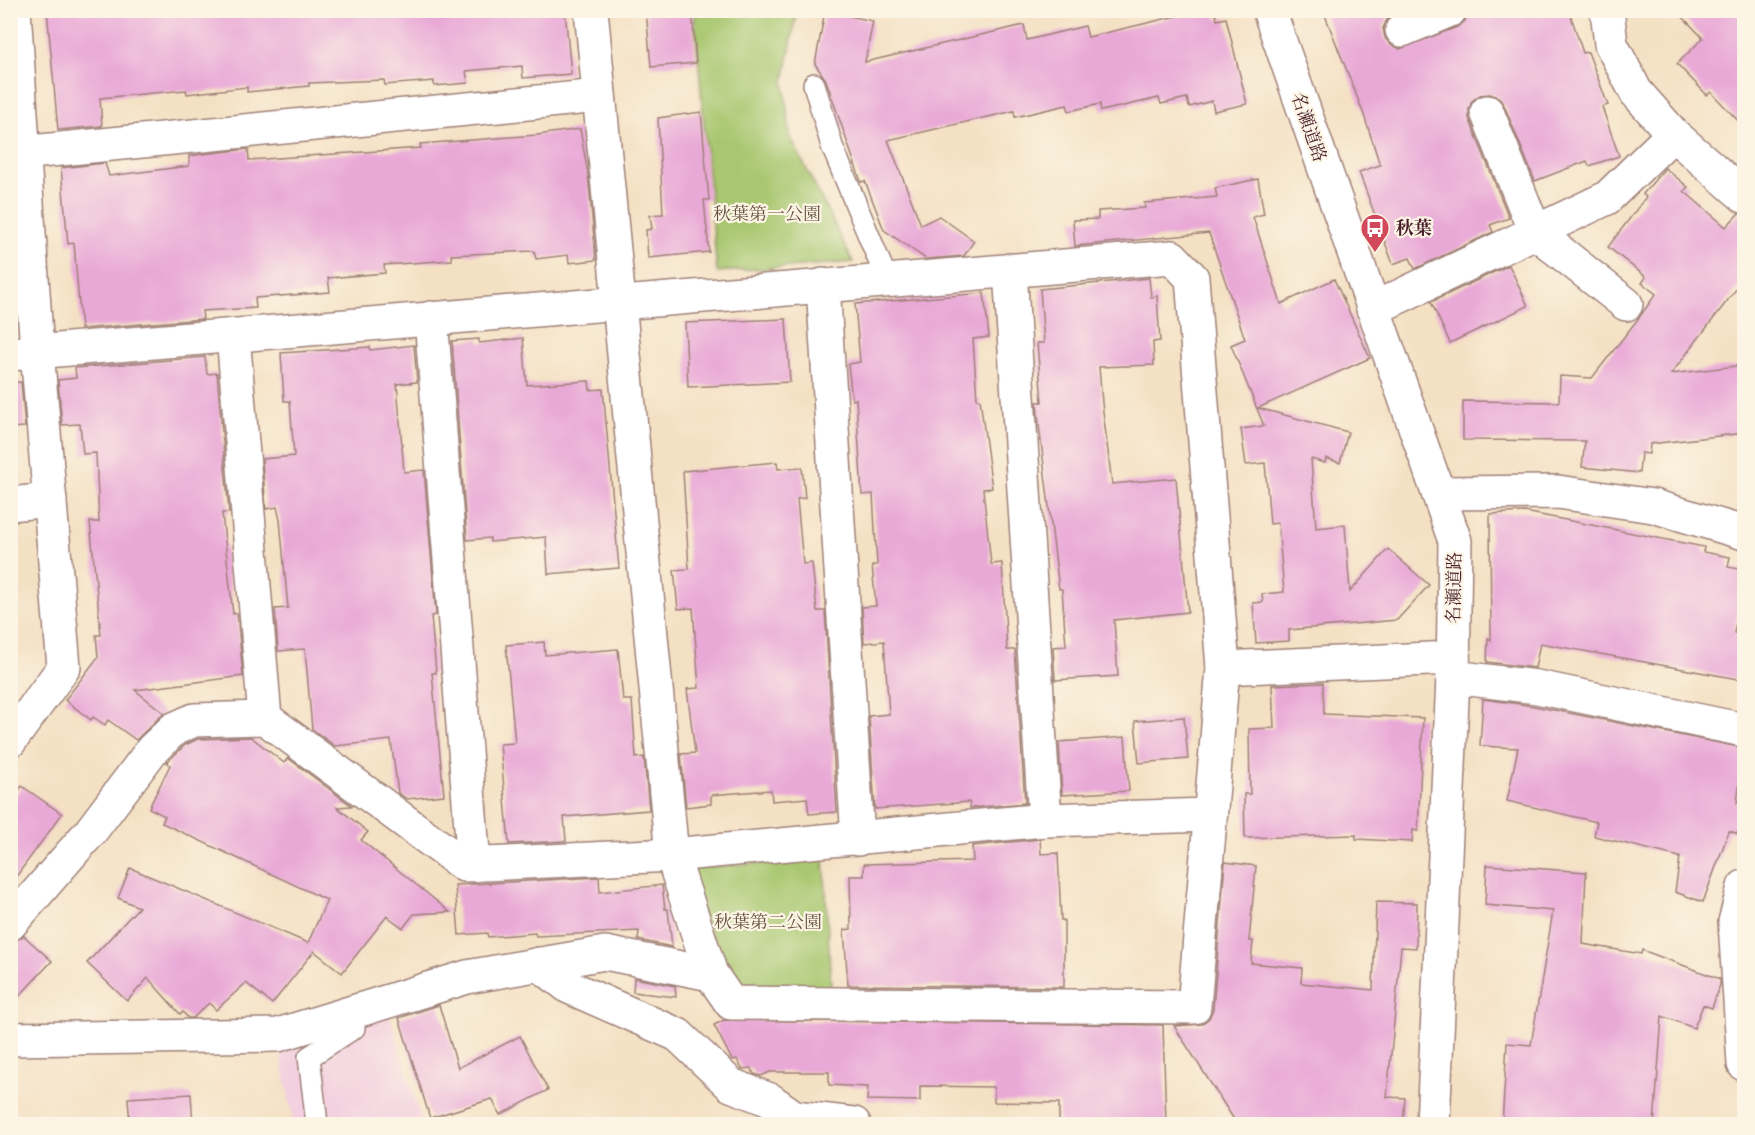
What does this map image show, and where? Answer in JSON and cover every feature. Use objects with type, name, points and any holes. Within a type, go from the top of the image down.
[{"type":"street","points":[[10,741],[63,667],[50,500],[24,352],[14,10]]},
{"type":"street","points":[[24,352],[233,335],[431,318],[621,302],[823,285],[1172,257],[1192,278],[1223,668],[1194,1007],[730,1003],[711,974],[672,855],[621,302],[591,10]]},
{"type":"street","name":"名瀬道路","points":[[1269,10],[1455,541],[1453,668],[1433,1125]]},
{"type":"street","points":[[1402,30],[1450,10]]},
{"type":"street","points":[[1608,10],[1611,44],[1636,92],[1673,134],[1744,196]]},
{"type":"street","points":[[17,154],[599,96]]},
{"type":"street","points":[[1487,112],[1535,232],[1626,304]]},
{"type":"street","points":[[1373,309],[1607,198],[1673,134]]},
{"type":"street","points":[[1010,270],[1045,820]]},
{"type":"street","points":[[823,285],[858,839]]},
{"type":"street","points":[[431,318],[474,865]]},
{"type":"street","points":[[233,335],[265,718]]},
{"type":"street","points":[[1438,493],[1558,492],[1653,506],[1744,533]]},
{"type":"street","points":[[10,504],[50,500]]},
{"type":"street","points":[[1223,668],[1453,668],[1472,678],[1537,687],[1744,730]]},
{"type":"street","points":[[10,924],[91,831],[152,750],[174,729],[194,720],[265,718],[464,866],[672,855],[1045,820],[1210,815]]},
{"type":"street","points":[[1744,887],[1736,922],[1744,1064]]},
{"type":"street","points":[[10,1039],[278,1035],[354,1009],[467,976],[605,953],[711,974]]},
{"type":"street","points":[[539,964],[569,987],[678,1035],[731,1085],[770,1100],[794,1117],[854,1125]]},
{"type":"lane","points":[[814,84],[832,146],[887,280]]},
{"type":"lane","points":[[317,1125],[309,1057],[354,1028],[354,1009]]},
{"type":"shaded area","points":[[388,1010],[422,1124],[294,1124],[280,1050]]},
{"type":"green space","name":"秋葉第一公園","points":[[694,11],[797,11],[784,81],[790,136],[853,262],[717,272]]},
{"type":"green space","name":"秋葉第二公園","points":[[824,858],[831,988],[736,990],[682,869]]},
{"type":"building","points":[[47,10],[565,10],[571,74],[523,78],[522,66],[466,71],[468,83],[434,86],[434,81],[385,85],[384,80],[309,83],[309,86],[247,92],[247,87],[187,94],[186,90],[100,98],[102,126],[58,130]]},
{"type":"building","points":[[646,10],[692,10],[696,63],[651,67]]},
{"type":"building","points":[[1202,10],[1215,10],[1217,20],[1226,18],[1247,104],[1214,111],[1212,101],[1189,107],[1187,98],[1161,104],[1159,98],[1101,111],[1100,104],[1069,111],[1067,105],[1015,117],[1014,111],[888,140],[921,225],[939,216],[974,241],[964,256],[926,259],[884,230],[865,181],[861,182],[826,80],[815,64],[825,11],[873,21],[865,62],[1024,25],[1027,40],[1085,26],[1088,37]]},
{"type":"building","points":[[1323,10],[1400,10],[1388,18],[1383,28],[1385,38],[1390,44],[1400,49],[1457,27],[1465,21],[1468,10],[1569,10],[1583,53],[1588,52],[1608,105],[1602,107],[1619,156],[1589,166],[1587,161],[1535,181],[1504,105],[1498,97],[1490,94],[1480,95],[1472,101],[1469,118],[1509,218],[1490,225],[1493,232],[1415,269],[1410,258],[1393,264],[1359,172],[1380,165],[1363,112]]},
{"type":"building","points":[[1676,10],[1744,10],[1744,127],[1711,92],[1707,95],[1677,64],[1703,38]]},
{"type":"building","points":[[701,112],[709,200],[704,200],[709,252],[648,258],[646,230],[652,229],[650,215],[663,214],[658,118]]},
{"type":"building","points":[[580,129],[588,174],[596,260],[569,263],[568,255],[536,259],[534,251],[451,255],[452,260],[384,265],[385,273],[328,278],[330,292],[255,298],[256,308],[202,311],[203,319],[81,329],[74,243],[68,244],[61,168],[105,163],[109,176],[189,166],[189,156],[248,149],[249,160],[421,148],[420,144],[537,135]]},
{"type":"building","points":[[1665,168],[1688,187],[1684,191],[1726,227],[1738,214],[1744,214],[1744,279],[1671,374],[1744,365],[1744,433],[1650,444],[1649,454],[1641,453],[1639,473],[1582,467],[1585,441],[1463,440],[1463,401],[1559,402],[1560,376],[1592,378],[1641,315],[1656,294],[1642,283],[1646,277],[1608,247],[1646,197],[1643,194]]},
{"type":"building","points":[[1258,179],[1264,214],[1253,217],[1281,304],[1334,279],[1370,358],[1258,408],[1348,432],[1340,463],[1326,458],[1325,463],[1311,459],[1316,528],[1345,525],[1350,592],[1388,549],[1429,585],[1397,620],[1289,630],[1289,641],[1256,643],[1253,603],[1263,602],[1262,594],[1284,592],[1278,523],[1270,524],[1265,463],[1246,465],[1241,429],[1264,426],[1231,345],[1245,339],[1209,233],[1075,246],[1073,220],[1098,219],[1098,211],[1145,208],[1144,203],[1217,197],[1215,188]]},
{"type":"building","points":[[1509,265],[1528,306],[1450,343],[1431,302]]},
{"type":"building","points":[[1149,278],[1151,297],[1157,296],[1160,341],[1153,342],[1154,365],[1099,367],[1102,403],[1112,484],[1176,478],[1188,612],[1114,620],[1118,676],[1055,680],[1053,647],[1066,646],[1062,589],[1059,589],[1037,402],[1042,402],[1037,343],[1044,343],[1040,289]]},
{"type":"building","points":[[984,293],[989,337],[973,339],[977,399],[980,399],[992,488],[983,489],[991,564],[1002,563],[1007,650],[1015,650],[1025,803],[970,808],[969,802],[875,809],[869,716],[889,714],[884,641],[864,643],[862,607],[876,606],[872,566],[877,565],[873,494],[862,495],[856,399],[852,400],[848,364],[860,362],[855,304]]},
{"type":"building","points":[[786,319],[790,382],[688,387],[685,323]]},
{"type":"building","points":[[523,338],[527,385],[589,381],[590,390],[603,389],[619,568],[548,574],[546,537],[490,542],[490,538],[467,540],[452,341],[479,339],[479,343]]},
{"type":"building","points":[[414,345],[417,382],[397,384],[404,472],[424,470],[436,615],[431,616],[436,673],[432,673],[444,795],[407,799],[398,793],[391,740],[335,746],[312,729],[305,649],[278,651],[275,609],[288,608],[280,520],[277,507],[266,509],[262,459],[294,456],[290,401],[284,401],[281,353],[370,347],[370,350]]},
{"type":"building","points":[[205,357],[207,374],[217,373],[229,513],[222,513],[233,614],[237,613],[243,676],[135,690],[164,713],[136,740],[108,720],[105,725],[93,717],[91,720],[65,700],[98,657],[96,635],[101,635],[90,522],[99,522],[96,453],[83,454],[80,424],[62,425],[58,380],[76,378],[75,368]]},
{"type":"building","points":[[21,382],[25,427],[10,428],[10,383]]},
{"type":"building","points":[[777,462],[778,469],[802,467],[805,498],[797,499],[803,564],[812,563],[817,611],[825,611],[837,812],[809,814],[807,798],[772,801],[771,790],[711,795],[711,804],[686,807],[681,754],[695,753],[687,689],[699,688],[693,608],[678,609],[674,570],[689,569],[683,471]]},
{"type":"building","points":[[1525,512],[1704,547],[1703,552],[1730,557],[1728,567],[1744,570],[1744,583],[1734,633],[1744,635],[1744,680],[1540,643],[1535,668],[1487,662],[1488,638],[1491,640],[1490,514]]},
{"type":"building","points":[[544,642],[545,655],[618,649],[623,700],[632,700],[636,758],[644,757],[649,810],[564,817],[566,841],[509,844],[500,744],[515,743],[506,645]]},
{"type":"building","points":[[1323,683],[1324,714],[1423,718],[1418,831],[1413,830],[1412,842],[1356,839],[1356,835],[1245,838],[1244,794],[1250,794],[1249,729],[1274,728],[1272,685]]},
{"type":"building","points":[[1483,699],[1534,706],[1744,748],[1737,803],[1744,805],[1739,834],[1729,831],[1703,902],[1675,892],[1680,857],[1594,836],[1597,822],[1507,801],[1518,748],[1480,746]]},
{"type":"building","points":[[1184,717],[1188,759],[1139,763],[1135,721]]},
{"type":"building","points":[[251,737],[284,763],[288,758],[352,806],[337,807],[368,832],[361,840],[450,912],[414,914],[403,928],[387,916],[342,973],[314,951],[272,1004],[246,983],[216,1010],[209,1003],[193,1018],[188,1018],[183,1012],[180,1014],[148,978],[127,1001],[87,963],[139,907],[118,898],[130,868],[308,943],[327,900],[162,823],[165,816],[149,808],[170,765],[167,762],[185,745],[198,739]]},
{"type":"building","points":[[1125,737],[1129,791],[1062,795],[1059,742]]},
{"type":"building","points":[[22,786],[62,814],[10,885],[10,802]]},
{"type":"building","points":[[1040,839],[1041,854],[1058,853],[1061,920],[1064,920],[1064,987],[848,985],[844,930],[851,929],[850,876],[864,876],[864,864],[973,861],[972,846]]},
{"type":"building","points":[[1225,862],[1256,866],[1249,941],[1253,941],[1251,963],[1302,968],[1301,983],[1373,990],[1376,902],[1417,903],[1416,948],[1401,947],[1387,1097],[1405,1098],[1403,1125],[1250,1125],[1235,1121],[1174,1026],[1202,1024],[1209,1018],[1213,1009]]},
{"type":"building","points":[[1487,865],[1586,872],[1583,944],[1641,954],[1642,950],[1720,979],[1712,1008],[1703,1005],[1694,1028],[1662,1016],[1654,1125],[1502,1125],[1507,1043],[1531,1045],[1553,911],[1485,905]]},
{"type":"building","points":[[599,877],[600,892],[662,885],[665,909],[668,909],[672,947],[638,940],[639,931],[536,936],[535,933],[488,937],[487,933],[459,935],[455,885]]},
{"type":"building","points":[[24,936],[52,961],[10,1006],[10,942]]},
{"type":"building","points":[[634,978],[675,986],[676,997],[633,992]]},
{"type":"building","points":[[439,1005],[458,1068],[520,1036],[548,1090],[500,1115],[492,1099],[430,1118],[399,1018]]},
{"type":"building","points":[[724,1020],[1163,1025],[1166,1125],[1059,1125],[1059,1103],[994,1102],[994,1087],[920,1086],[920,1101],[867,1100],[868,1087],[829,1085],[829,1072],[770,1072],[761,1076],[754,1074],[751,1068],[742,1069],[737,1059],[732,1060],[714,1025]]},
{"type":"building","points":[[191,1094],[193,1125],[130,1125],[128,1098]]},
{"type":"place","name":"秋葉","points":[[1375,254]]}]
